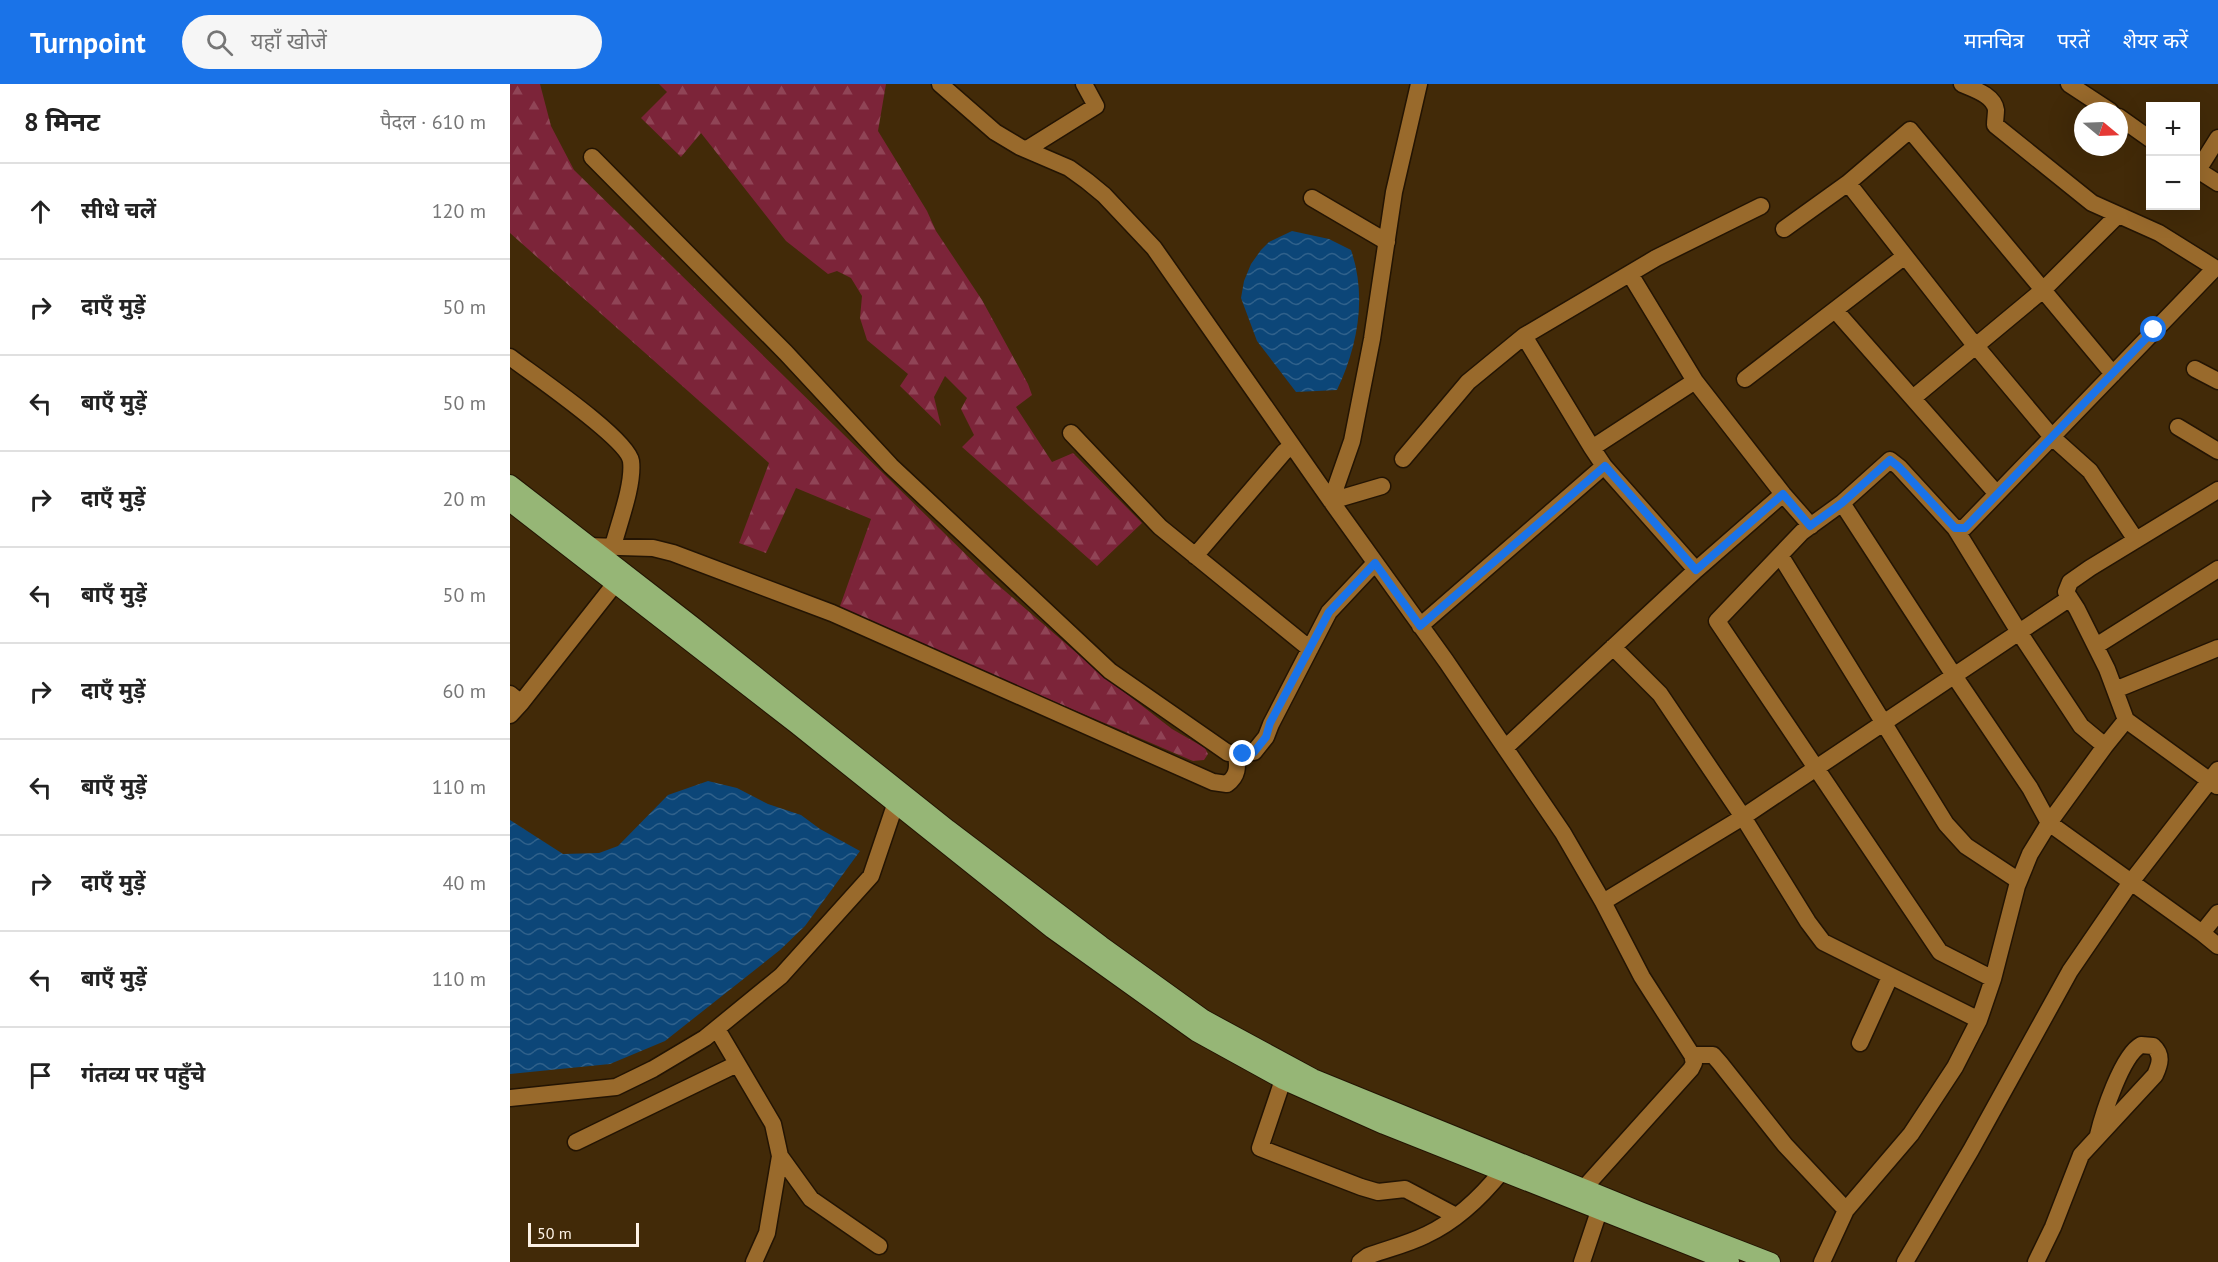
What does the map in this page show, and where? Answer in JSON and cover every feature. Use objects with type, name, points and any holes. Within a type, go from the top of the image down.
[{"type":"highway","points":[[512,494],[587,546],[692,625],[898,798]]},
{"type":"highway","points":[[512,494],[614,585],[796,726],[898,798],[948,830],[1033,895],[1204,1019],[1286,1073],[1384,1125],[1730,1262]]},
{"type":"highway","points":[[1286,1073],[1313,1078],[1771,1262]]},
{"type":"street","points":[[940,84],[994,132],[1027,150],[1069,168],[1087,181],[1104,195],[1154,248],[1563,833],[1603,902],[1642,977],[1692,1055],[1694,1063],[1584,1188]]},
{"type":"street","points":[[1027,150],[1096,106],[1084,84]]},
{"type":"street","points":[[1331,501],[1352,441],[1372,339],[1394,192],[1419,84]]},
{"type":"street","points":[[1955,528],[1965,528],[2216,269],[2159,233],[2092,203],[1995,124],[1996,110],[1993,102],[1985,95],[1962,84]]},
{"type":"street","points":[[2069,84],[2096,102]]},
{"type":"street","points":[[2128,123],[2146,136]]},
{"type":"street","points":[[1784,229],[1848,183],[1910,130],[2113,374]]},
{"type":"street","points":[[2200,165],[2218,138]]},
{"type":"street","points":[[591,157],[786,353],[891,466],[1102,663],[1228,753],[1254,752],[1266,737],[1270,723],[1329,612],[1375,563]]},
{"type":"street","points":[[2200,172],[2218,183]]},
{"type":"street","points":[[1848,183],[1976,346],[2052,437],[2090,471],[2136,540]]},
{"type":"street","points":[[1312,198],[1387,242]]},
{"type":"street","points":[[1403,459],[1468,382],[1524,336],[1656,258],[1761,206]]},
{"type":"street","points":[[1913,398],[2043,290],[2117,216]]},
{"type":"street","points":[[1744,379],[1905,256]]},
{"type":"street","points":[[1630,274],[1695,381],[1810,526]]},
{"type":"street","points":[[1835,310],[1997,494]]},
{"type":"street","points":[[1524,336],[1605,466],[1696,570]]},
{"type":"street","points":[[510,357],[615,437],[631,458],[631,473],[613,546]]},
{"type":"street","points":[[2195,369],[2218,381]]},
{"type":"street","points":[[1592,448],[1695,381]]},
{"type":"street","points":[[2178,427],[2218,451]]},
{"type":"street","points":[[1071,433],[1160,527],[1310,649]]},
{"type":"street","points":[[1195,556],[1284,452],[1292,446]]},
{"type":"street","points":[[1993,979],[1940,952],[1717,621],[1810,526],[1842,503],[1890,460],[1955,528],[2019,632],[2081,726],[2105,746]]},
{"type":"street","points":[[1420,626],[1605,466]]},
{"type":"street","points":[[1331,501],[1382,486]]},
{"type":"street","points":[[1905,1262],[1971,1150],[2070,971],[2131,882],[2215,779],[2126,720],[2107,669],[2066,592],[2070,582],[2218,489]]},
{"type":"street","points":[[1505,748],[1696,570],[1783,494]]},
{"type":"street","points":[[1842,503],[2030,788],[2049,823],[2218,946]]},
{"type":"street","points":[[587,546],[653,548],[673,553],[832,613],[1213,782],[1227,784],[1234,779],[1238,768],[1236,754]]},
{"type":"street","points":[[1780,555],[1946,824],[1966,846],[2019,881]]},
{"type":"street","points":[[2096,646],[2218,569]]},
{"type":"street","points":[[514,704],[614,585]]},
{"type":"street","points":[[1603,902],[1743,817],[1953,674],[2070,598]]},
{"type":"street","points":[[1613,647],[1660,694],[1743,817],[1808,922],[1823,942],[1979,1020]]},
{"type":"street","points":[[2115,690],[2218,648]]},
{"type":"street","points":[[1822,1262],[1846,1210],[1911,1134],[1956,1067],[1979,1020],[1993,979],[2019,881],[2030,854],[2049,823],[2126,720]]},
{"type":"street","points":[[510,1098],[616,1087],[653,1069],[717,1029],[781,976],[871,876],[898,798]]},
{"type":"street","points":[[2202,933],[2218,913]]},
{"type":"street","points":[[1860,1043],[1890,976]]},
{"type":"street","points":[[717,1029],[773,1124],[780,1156],[766,1233],[754,1262]]},
{"type":"street","points":[[2036,1262],[2053,1227],[2081,1155],[2155,1075],[2160,1053],[2153,1046],[2141,1045],[2132,1052],[2101,1122],[2098,1135]]},
{"type":"street","points":[[1692,1055],[1713,1055],[1785,1145],[1846,1210]]},
{"type":"street","points":[[576,1142],[736,1064]]},
{"type":"street","points":[[1286,1073],[1260,1148],[1378,1192],[1406,1189],[1456,1216]]},
{"type":"street","points":[[780,1156],[811,1199],[879,1246]]},
{"type":"street","points":[[1360,1262],[1368,1256],[1427,1235],[1456,1216],[1484,1193],[1502,1172]]},
{"type":"street","points":[[1582,1262],[1599,1211]]},
{"type":"green space","points":[[510,84],[540,84],[551,126],[574,170],[991,579],[1101,674],[1172,729],[1205,748],[1208,754],[1204,760],[1193,761],[839,609],[871,519],[796,488],[766,553],[739,543],[769,463],[510,233]]},
{"type":"green space","points":[[659,84],[886,84],[878,131],[927,211],[936,231],[982,300],[1028,384],[1032,395],[1016,407],[1052,462],[1073,453],[1142,523],[1097,566],[962,447],[974,435],[961,409],[967,398],[945,376],[934,397],[941,426],[900,386],[908,374],[867,340],[860,318],[862,296],[851,278],[837,271],[828,274],[786,241],[701,133],[681,157],[641,118],[667,92]]},
{"type":"water","points":[[1292,231],[1329,239],[1351,250],[1356,267],[1359,285],[1358,321],[1350,356],[1337,390],[1296,392],[1257,341],[1241,298],[1244,281],[1251,264],[1261,250],[1269,242]]},
{"type":"water","points":[[708,781],[737,788],[768,804],[801,815],[820,829],[860,851],[805,926],[780,950],[665,1041],[610,1064],[510,1074],[510,820],[563,854],[599,853],[618,846],[668,795]]},
{"type":"route","points":[[1243,754],[1254,752],[1266,737],[1270,723],[1329,612],[1375,563],[1420,626],[1605,466],[1696,570],[1783,494],[1810,526],[1842,503],[1890,460],[1955,528],[1965,528],[2154,330]]}]
